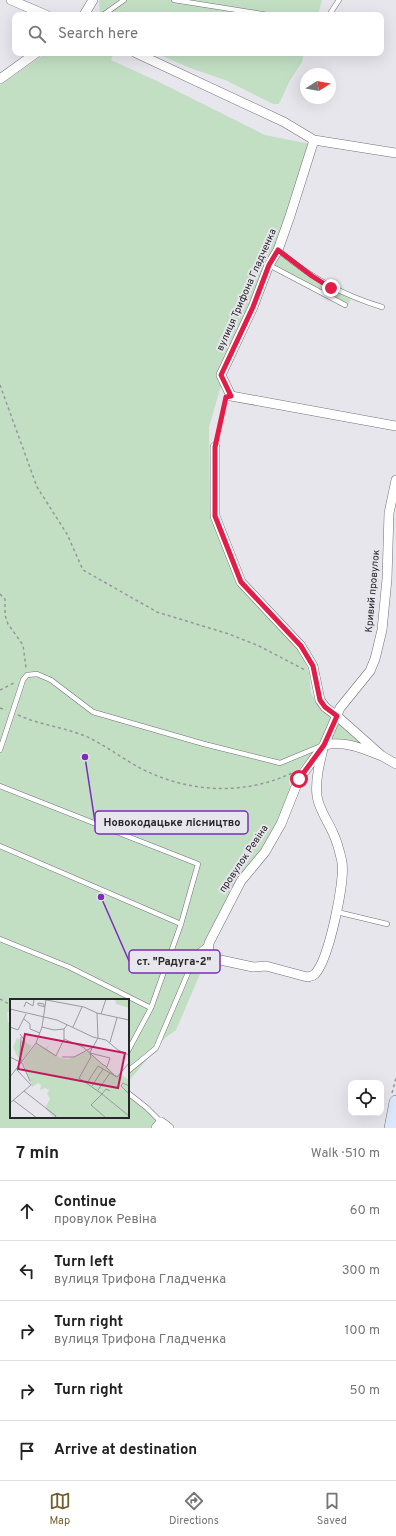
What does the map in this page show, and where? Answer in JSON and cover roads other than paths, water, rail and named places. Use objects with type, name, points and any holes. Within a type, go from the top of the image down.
[{"type":"street","points":[[11,0],[39,12]]},
{"type":"street","points":[[86,12],[93,0]]},
{"type":"street","points":[[0,79],[32,56]]},
{"type":"street","points":[[142,56],[284,122],[314,140],[396,153]]},
{"type":"street","name":"вулиця Трифона Гладченка","points":[[314,140],[278,250],[269,265],[253,307],[221,375],[231,396],[396,426]]},
{"type":"street","points":[[215,447],[215,516],[241,582],[301,646],[313,666],[320,700],[325,707],[382,756]]},
{"type":"street","name":"Кривий провулок","points":[[337,716],[340,708],[370,671],[379,648],[387,579],[389,513],[396,480]]},
{"type":"street","name":"провулок Ревіна","points":[[324,745],[299,779],[278,829],[265,852],[241,881],[210,943],[208,955],[211,958],[252,967],[266,966],[307,977],[312,976],[319,968],[337,912],[342,862],[334,834],[320,807],[317,795],[320,763],[324,745],[337,716]]},
{"type":"street","points":[[324,745],[339,742],[356,746],[382,756],[396,764]]},
{"type":"street","points":[[391,1128],[396,1102]]},
{"type":"street","points":[[159,1125],[169,1128]]},
{"type":"lane","points":[[107,12],[124,0]]},
{"type":"lane","points":[[174,0],[249,12]]},
{"type":"lane","points":[[331,12],[339,0]]},
{"type":"lane","points":[[278,250],[312,276],[331,288],[354,298],[382,306]]},
{"type":"lane","points":[[269,265],[330,299],[345,305]]},
{"type":"lane","points":[[0,750],[23,680],[27,676],[37,674],[51,680],[94,712],[204,744],[280,763],[324,745]]},
{"type":"lane","points":[[0,786],[198,864],[181,924],[151,1008],[129,1049]]},
{"type":"lane","points":[[0,846],[181,924]]},
{"type":"lane","points":[[337,912],[387,924]]},
{"type":"lane","points":[[0,939],[69,966],[151,1008]]},
{"type":"lane","points":[[129,1070],[156,1048],[196,954],[210,943]]},
{"type":"lane","points":[[129,1094],[147,1108],[159,1125]]},
{"type":"place","name":"Новокодацьке лісництво","points":[[85,757]]},
{"type":"place","name":"ст. \"Радуга-2\"","points":[[101,897]]}]
